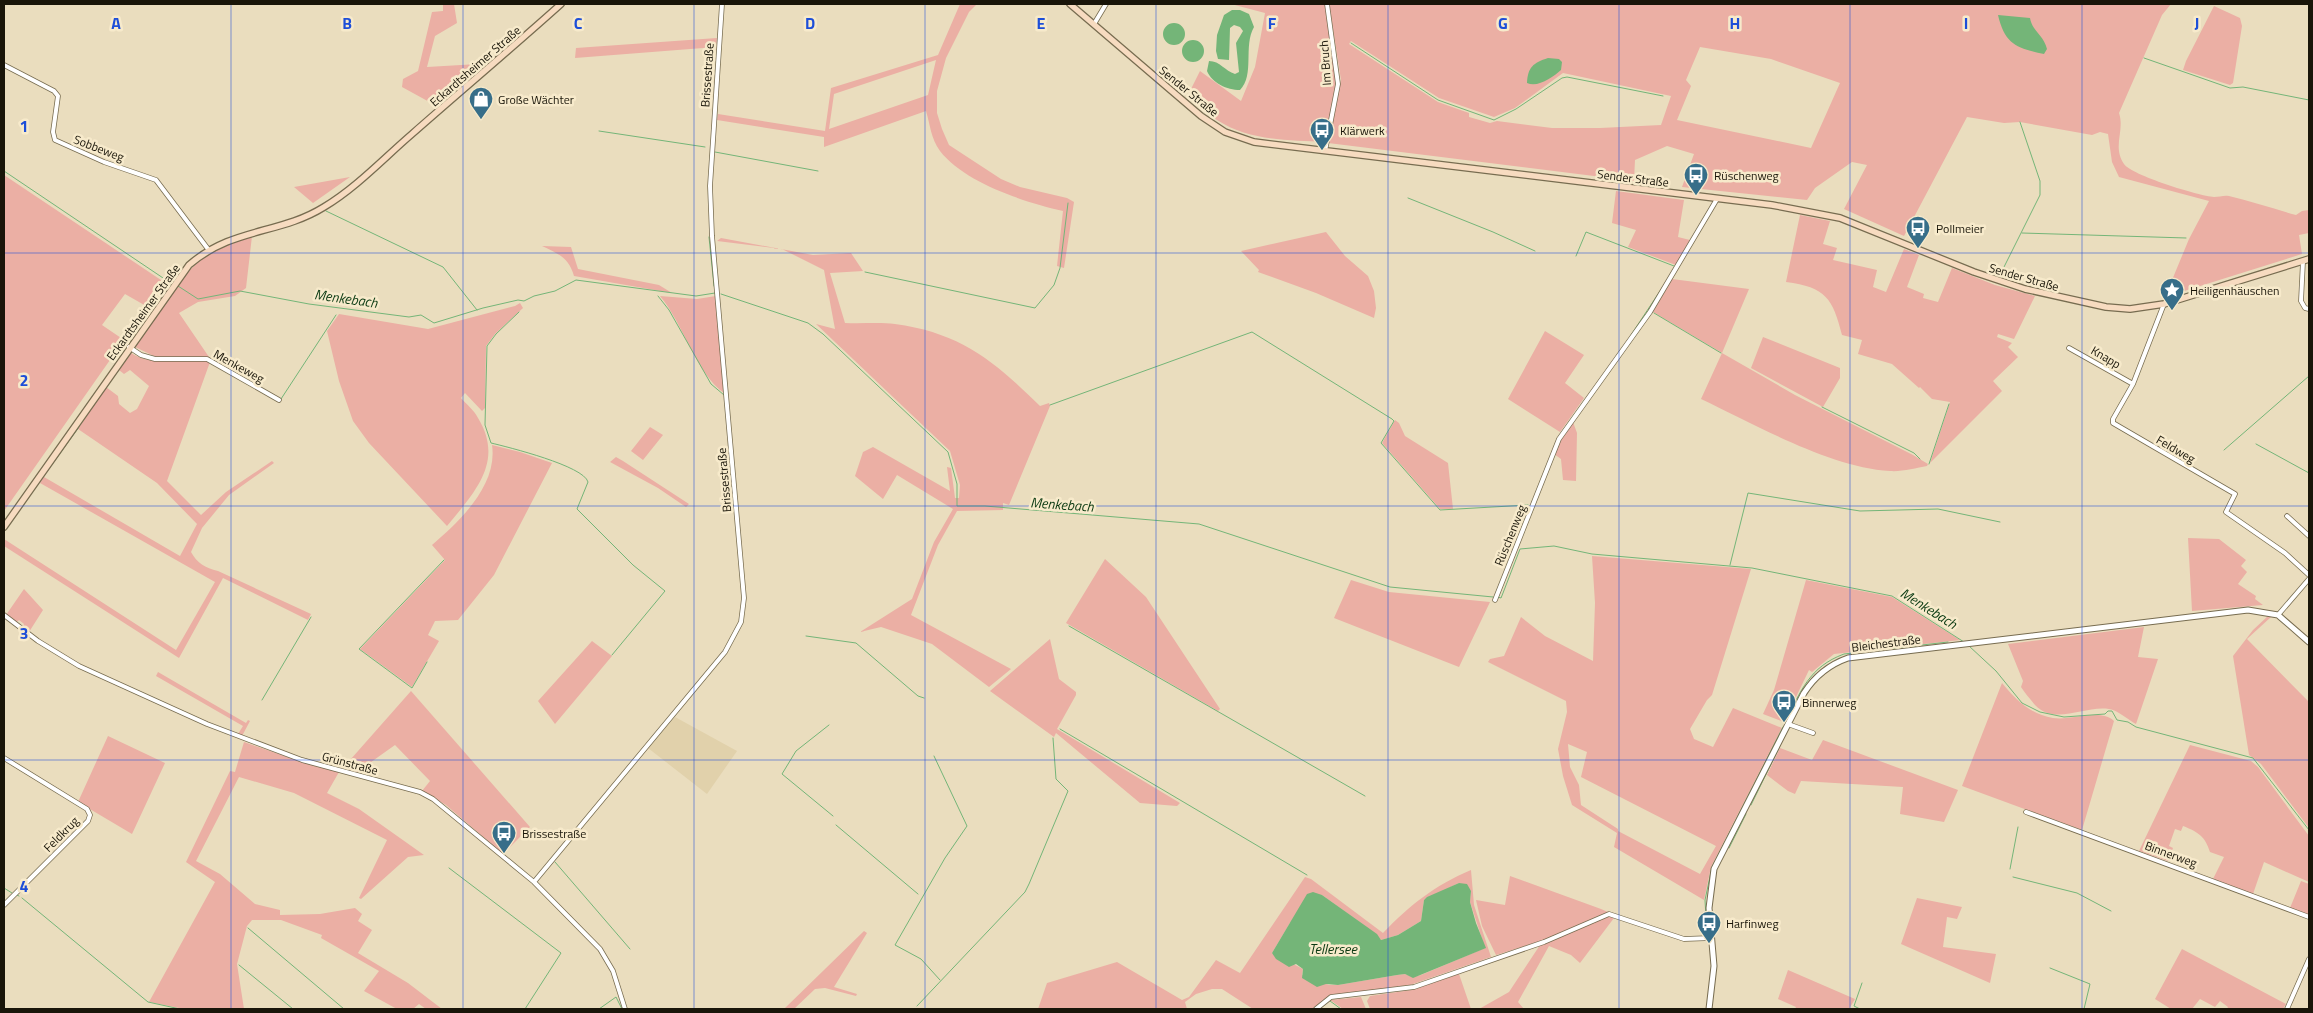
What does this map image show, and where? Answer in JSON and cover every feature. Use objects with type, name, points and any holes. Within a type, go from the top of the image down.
[{"type":"main road","name":"Eckardtsheimer Straße","points":[[4,528],[129,347],[189,265],[208,249],[251,232],[301,219],[325,207],[561,4]]},
{"type":"main road","name":"Sender Straße","points":[[1070,4],[1201,116],[1225,132],[1254,142],[1772,205],[1840,218],[1974,272],[2053,296],[2106,307],[2130,309],[2164,304],[2309,259]]},
{"type":"street","name":"Brissestraße","points":[[534,882],[725,652],[741,622],[744,598],[710,186],[722,4]]},
{"type":"street","points":[[1094,24],[1106,4]]},
{"type":"street","name":"Im Bruch","points":[[1325,151],[1338,84],[1328,4]]},
{"type":"street","name":"Sobbeweg","points":[[4,65],[54,91],[58,96],[53,132],[55,140],[104,162],[156,180],[208,249]]},
{"type":"street","name":"Rüschenweg","points":[[1495,600],[1559,439],[1650,312],[1717,199]]},
{"type":"street","points":[[2303,261],[2301,301],[2305,308],[2309,309]]},
{"type":"street","name":"Feldweg","points":[[2164,304],[2133,384],[2113,419],[2116,426],[2235,494],[2226,512],[2285,553],[2309,577]]},
{"type":"street","name":"Menkeweg","points":[[129,347],[141,355],[155,360],[207,359],[279,400]]},
{"type":"street","name":"Knapp","points":[[2069,348],[2133,384]]},
{"type":"street","points":[[2287,516],[2309,536]]},
{"type":"street","points":[[2278,615],[2309,577]]},
{"type":"street","name":"Bleichestraße","points":[[1709,1009],[1714,966],[1709,899],[1714,869],[1810,684],[1821,672],[1838,661],[1848,658],[1968,643],[2248,610],[2258,610],[2278,615],[2309,642]]},
{"type":"street","name":"Grünstraße","points":[[4,615],[38,641],[79,666],[207,724],[302,760],[420,792],[445,807],[534,882],[604,954],[613,971],[625,1009]]},
{"type":"street","points":[[1788,724],[1812,733]]},
{"type":"street","name":"Feldkrug","points":[[4,758],[87,809],[90,818],[4,905]]},
{"type":"street","name":"Binnerweg","points":[[2026,812],[2309,916]]},
{"type":"street","points":[[1316,1009],[1331,997],[1414,987],[1544,942],[1608,914],[1684,939],[1711,938]]},
{"type":"street","points":[[2287,1009],[2309,959]]},
{"type":"shaded area","points":[[443,4],[454,4],[457,23],[435,36],[427,67],[478,64],[433,104],[402,87],[403,79],[418,71],[432,12],[443,11]]},
{"type":"shaded area","points":[[960,4],[977,4],[969,12],[946,58],[937,91],[937,113],[942,129],[949,145],[1001,179],[1020,187],[1067,198],[1074,202],[1064,268],[1057,266],[1063,211],[996,190],[964,173],[940,151],[933,136],[926,111],[824,147],[824,137],[717,120],[718,114],[825,131],[831,88],[938,55]],"holes":[[[936,60],[928,95],[829,129],[834,94]]]},
{"type":"shaded area","points":[[1231,4],[1325,4],[1336,83],[1325,142],[1269,138],[1242,132],[1229,127],[1213,117],[1189,93],[1200,71],[1241,101],[1255,67],[1265,13]]},
{"type":"shaded area","points":[[1329,4],[2171,4],[2162,15],[2119,113],[2121,126],[2119,151],[2124,164],[2139,174],[2206,196],[2229,196],[2296,215],[2302,211],[2309,210],[2309,233],[2299,235],[2302,254],[2165,297],[2189,239],[2209,201],[2119,177],[2112,162],[2108,134],[2100,132],[2092,135],[2020,122],[2004,123],[1967,117],[1904,236],[1844,209],[1867,165],[1852,162],[1815,188],[1807,200],[1682,187],[1694,154],[1667,146],[1635,160],[1634,181],[1328,143],[1341,80]],"holes":[[[1351,41],[1439,98],[1494,117],[1515,108],[1563,73],[1671,96],[1661,125],[1552,128],[1497,121],[1490,123],[1469,117],[1469,113],[1438,102],[1349,44]],[[1700,47],[1771,59],[1840,83],[1811,148],[1677,120],[1691,86],[1686,80]]]},
{"type":"shaded area","points":[[2214,6],[2240,18],[2242,26],[2233,83],[2230,85],[2183,70]]},
{"type":"shaded area","points":[[717,38],[716,47],[575,58],[576,48]]},
{"type":"shaded area","points":[[4,175],[164,282],[146,306],[125,294],[102,325],[124,340],[4,511]]},
{"type":"shaded area","points":[[350,177],[313,203],[294,187]]},
{"type":"shaded area","points":[[1616,191],[1684,200],[1678,237],[1690,240],[1676,265],[1628,247],[1636,230],[1612,223]]},
{"type":"shaded area","points":[[1800,215],[1830,221],[1823,244],[1837,248],[1833,260],[1877,270],[1873,287],[1886,292],[1904,249],[1919,255],[1907,287],[1924,294],[1923,298],[1938,302],[1952,268],[1995,285],[2035,296],[2014,339],[1998,334],[1997,337],[2012,343],[2008,347],[2018,357],[1993,381],[2002,391],[1930,463],[1950,402],[1932,399],[1892,364],[1858,354],[1862,340],[1842,335],[1835,312],[1826,297],[1810,287],[1786,282]]},
{"type":"shaded area","points":[[1326,232],[1345,256],[1368,276],[1374,291],[1376,308],[1374,318],[1316,293],[1258,272],[1259,270],[1241,251]]},
{"type":"shaded area","points":[[252,236],[246,288],[235,296],[198,302],[179,313],[209,357],[156,357],[135,347],[168,297],[198,262],[219,248]]},
{"type":"shaded area","points":[[721,238],[778,248],[717,241]]},
{"type":"shaded area","points":[[542,246],[571,247],[578,269],[659,285],[672,293],[574,276],[569,265],[562,257]]},
{"type":"shaded area","points":[[783,249],[813,255],[851,253],[863,271],[830,273],[845,323],[895,324],[939,334],[958,342],[991,363],[1007,375],[1040,406],[1049,403],[1050,406],[1009,505],[1003,503],[1003,510],[957,511],[938,545],[911,615],[1011,669],[989,687],[932,644],[881,627],[860,632],[912,599],[934,542],[953,509],[897,475],[883,499],[855,476],[863,452],[873,447],[950,491],[947,467],[951,468],[955,498],[959,498],[960,485],[950,451],[816,324],[835,329],[824,270]]},
{"type":"shaded area","points":[[1672,279],[1749,289],[1722,353],[1653,312]]},
{"type":"shaded area","points":[[660,296],[697,299],[716,296],[725,394],[705,373],[669,308]]},
{"type":"shaded area","points":[[520,303],[523,308],[495,334],[486,346],[485,408],[482,411],[465,393],[461,398],[476,415],[486,434],[487,463],[476,489],[447,526],[369,443],[353,421],[339,381],[327,331],[339,314],[428,329],[515,306]]},
{"type":"shaded area","points":[[1545,331],[1584,355],[1565,383],[1584,398],[1560,432],[1508,399]]},
{"type":"shaded area","points":[[1763,337],[1840,368],[1840,378],[1823,407],[1751,368]]},
{"type":"shaded area","points":[[131,353],[140,358],[150,360],[200,360],[210,362],[167,481],[201,515],[226,492],[272,461],[274,463],[229,495],[202,528],[191,552],[205,567],[218,571],[311,614],[308,620],[223,578],[179,658],[4,546],[4,539],[176,650],[215,582],[40,483],[44,477],[180,556],[197,524],[157,483],[78,429],[106,387],[118,396],[119,404],[130,413],[137,409],[149,386],[130,370],[124,374],[119,370]]},
{"type":"shaded area","points":[[1722,353],[1795,395],[1913,455],[1928,464],[1927,466],[1890,471],[1842,462],[1793,443],[1701,399]]},
{"type":"shaded area","points":[[1395,420],[1399,423],[1405,436],[1448,463],[1453,509],[1440,509],[1382,443]]},
{"type":"shaded area","points":[[1573,422],[1577,433],[1576,481],[1563,480],[1561,459],[1554,454],[1560,439]]},
{"type":"shaded area","points":[[650,427],[663,435],[643,460],[631,451]]},
{"type":"shaded area","points":[[492,445],[552,463],[494,575],[458,620],[435,621],[428,635],[439,641],[412,687],[360,649],[445,560],[432,545],[465,513],[483,488],[492,460]]},
{"type":"shaded area","points":[[616,457],[689,504],[686,507],[658,488],[610,462]]},
{"type":"shaded area","points":[[2188,538],[2219,539],[2246,560],[2241,566],[2247,572],[2238,584],[2256,596],[2255,599],[2263,605],[2192,611]]},
{"type":"shaded area","points":[[1592,556],[1751,569],[1712,695],[1690,729],[1694,739],[1713,747],[1733,708],[1782,728],[1711,867],[1704,900],[1614,847],[1617,833],[1572,805],[1563,776],[1558,749],[1567,712],[1566,701],[1488,662],[1490,659],[1504,656],[1521,617],[1545,636],[1593,661],[1595,603]],"holes":[[[1568,744],[1587,752],[1581,777],[1716,846],[1700,874],[1618,831],[1618,829],[1581,805],[1579,785],[1570,767]]]},
{"type":"shaded area","points":[[1105,559],[1146,597],[1220,709],[1218,711],[1066,623]]},
{"type":"shaded area","points":[[1351,580],[1389,592],[1490,602],[1459,667],[1334,618]]},
{"type":"shaded area","points":[[1806,580],[1892,597],[1960,640],[1834,654],[1812,672],[1809,670],[1784,722],[1763,714],[1774,690]]},
{"type":"shaded area","points":[[24,589],[43,610],[29,632],[19,620],[17,622],[6,615]]},
{"type":"shaded area","points":[[2268,616],[2271,617],[2247,639],[2309,702],[2309,828],[2261,764],[2249,755],[2233,656],[2253,630]]},
{"type":"shaded area","points":[[2144,627],[2138,657],[2158,659],[2136,724],[2109,709],[2061,714],[2043,711],[2035,705],[2021,687],[2023,681],[2008,644]]},
{"type":"shaded area","points":[[1050,639],[1059,679],[1076,692],[1057,729],[1180,803],[1177,806],[1140,803],[1056,733],[1054,737],[990,691]]},
{"type":"shaded area","points":[[592,641],[612,656],[555,724],[538,701]]},
{"type":"shaded area","points":[[158,672],[246,723],[248,720],[250,721],[242,736],[238,734],[243,726],[156,676]]},
{"type":"shaded area","points":[[2002,683],[2030,710],[2045,716],[2061,718],[2101,715],[2114,721],[2082,830],[1962,786]]},
{"type":"shaded area","points":[[411,691],[530,827],[503,854],[446,805],[422,791],[430,781],[395,745],[357,772],[343,768]]},
{"type":"shaded area","points":[[675,717],[737,751],[707,794],[648,748]]},
{"type":"shaded area","points":[[108,736],[165,763],[132,834],[78,802]]},
{"type":"shaded area","points":[[1823,740],[1958,790],[1944,822],[1900,814],[1903,787],[1801,781],[1795,794],[1767,775],[1780,748],[1812,760]]},
{"type":"shaded area","points":[[244,742],[302,762],[339,772],[327,793],[359,809],[424,855],[408,857],[361,899],[359,898],[387,840],[294,793],[239,777],[196,861],[220,874],[255,904],[280,910],[280,915],[320,914],[355,908],[362,914],[358,921],[372,930],[358,953],[408,983],[442,1009],[426,1009],[419,1004],[413,1009],[397,1009],[364,991],[379,971],[321,938],[322,935],[281,920],[252,920],[247,926],[237,964],[244,1009],[184,1009],[149,1002],[215,882],[186,862],[230,771],[235,772]]},
{"type":"shaded area","points":[[2190,745],[2251,761],[2258,767],[2309,836],[2309,882],[2264,862],[2253,894],[2213,879],[2224,857],[2210,852],[2206,842],[2200,835],[2183,826],[2181,831],[2175,829],[2169,846],[2173,848],[2168,861],[2139,851]]},
{"type":"shaded area","points":[[1471,870],[1474,905],[1491,957],[1410,985],[1331,995],[1312,1009],[1253,1009],[1222,989],[1212,989],[1196,994],[1185,1002],[1187,1009],[1038,1009],[1047,983],[1117,962],[1182,1000],[1189,997],[1216,960],[1240,973],[1305,877],[1311,879],[1383,933],[1403,913],[1434,889]],"holes":[[[1459,883],[1471,891],[1470,902],[1485,948],[1421,975],[1413,977],[1405,974],[1329,985],[1302,975],[1303,969],[1272,953],[1290,923],[1322,895],[1376,934],[1381,940],[1398,935],[1421,921],[1424,900]]]},
{"type":"shaded area","points":[[1510,876],[1608,912],[1544,940],[1496,955],[1482,926],[1476,900],[1505,905]]},
{"type":"shaded area","points":[[2301,881],[2309,884],[2309,915],[2290,908]]},
{"type":"shaded area","points":[[1917,898],[1962,907],[1957,919],[1947,917],[1943,947],[1996,954],[1990,983],[1901,944]]},
{"type":"shaded area","points":[[1608,916],[1614,918],[1580,963],[1571,955],[1549,946],[1518,1002],[1524,1009],[1479,1009],[1509,992],[1540,945]]},
{"type":"shaded area","points":[[864,931],[867,933],[834,987],[857,994],[856,996],[825,988],[815,989],[794,1009],[784,1009]]},
{"type":"shaded area","points":[[2182,949],[2286,1004],[2283,1009],[2227,1009],[2228,1007],[2220,1001],[2215,1007],[2200,999],[2192,1009],[2171,1009],[2155,999]]},
{"type":"shaded area","points":[[1788,970],[1855,999],[1849,1009],[1795,1009],[1796,1007],[1778,999]]},
{"type":"shaded area","points":[[1459,974],[1471,1009],[1370,1009],[1367,1001],[1370,996],[1411,990]]},
{"type":"shaded area","points":[[1361,997],[1366,1009],[1343,1009],[1330,1000]]},
{"type":"water","points":[[1232,10],[1240,10],[1249,14],[1254,27],[1249,43],[1247,76],[1240,90],[1220,85],[1212,79],[1207,71],[1209,61],[1213,61],[1235,74],[1239,72],[1236,43],[1243,31],[1240,27],[1234,25],[1230,28],[1229,60],[1218,59],[1216,51],[1217,35],[1224,15]]},
{"type":"water","points":[[1998,15],[2030,18],[2047,49],[2044,54],[2026,50],[2014,44],[2004,33]]},
{"type":"water","points":[[1174,23],[1184,30],[1185,34],[1178,44],[1174,45],[1164,38],[1163,34],[1170,24]]},
{"type":"water","points":[[1193,40],[1203,47],[1204,51],[1197,61],[1193,62],[1183,55],[1182,51],[1189,41]]},
{"type":"water","points":[[1548,58],[1559,59],[1562,62],[1561,70],[1550,79],[1540,83],[1527,83],[1532,66]]},
{"type":"water","name":"Tellersee","points":[[1459,883],[1467,884],[1471,891],[1470,902],[1486,948],[1413,978],[1405,974],[1338,985],[1326,984],[1317,987],[1302,978],[1303,969],[1296,964],[1289,967],[1276,959],[1272,953],[1307,894],[1313,892],[1322,895],[1377,934],[1381,940],[1398,935],[1421,921],[1424,900],[1427,897]]},
{"type":"waterway","points":[[1351,43],[1438,100],[1494,120],[1516,109],[1562,78],[1567,77],[1663,96]]},
{"type":"waterway","points":[[2144,58],[2230,88],[2243,87],[2309,100]]},
{"type":"waterway","points":[[2001,273],[2040,195],[2040,181],[2020,122]]},
{"type":"waterway","points":[[599,131],[705,147]]},
{"type":"waterway","points":[[715,152],[818,171]]},
{"type":"waterway","name":"Menkebach","points":[[4,171],[172,284]]},
{"type":"waterway","points":[[1408,198],[1535,251]]},
{"type":"waterway","points":[[865,272],[1035,308],[1054,285],[1060,268],[1068,203]]},
{"type":"waterway","points":[[326,211],[443,267],[477,310]]},
{"type":"waterway","points":[[1576,256],[1586,232],[1674,266]]},
{"type":"waterway","points":[[2022,233],[2186,238]]},
{"type":"waterway","points":[[709,237],[714,286]]},
{"type":"waterway","name":"Menkebach","points":[[178,286],[198,299],[240,291],[309,304],[409,317],[421,315],[434,323],[483,308],[518,300],[524,301],[534,296],[555,291],[576,280],[696,296],[715,293]]},
{"type":"waterway","points":[[1631,335],[1666,282]]},
{"type":"waterway","name":"Menkebach","points":[[721,294],[808,323],[823,334],[948,452],[957,484],[957,506],[985,506],[1199,524],[1390,587],[1493,597]]},
{"type":"waterway","points":[[658,296],[669,310],[711,384],[724,395]]},
{"type":"waterway","points":[[519,312],[496,334],[487,346],[485,425],[491,443],[544,458],[574,470],[583,476],[588,482],[577,509],[633,565],[665,591],[612,655]]},
{"type":"waterway","points":[[1654,313],[1721,353]]},
{"type":"waterway","points":[[281,399],[336,315]]},
{"type":"waterway","points":[[1050,405],[1252,332],[1392,419],[1394,421],[1381,443],[1440,510],[1528,505]]},
{"type":"waterway","points":[[2224,450],[2309,376]]},
{"type":"waterway","points":[[1929,464],[1949,404]]},
{"type":"waterway","points":[[1822,407],[1914,453],[1920,459]]},
{"type":"waterway","points":[[43,477],[79,427]]},
{"type":"waterway","points":[[2256,444],[2309,473]]},
{"type":"waterway","points":[[1730,565],[1748,493],[1860,511],[1938,509],[2000,522]]},
{"type":"waterway","name":"Menkebach","points":[[1498,597],[1501,598],[1520,549],[1554,546],[1592,554],[1752,568],[1892,596],[1964,642]]},
{"type":"waterway","points":[[427,662],[412,688],[359,649],[444,560]]},
{"type":"waterway","points":[[262,700],[311,617]]},
{"type":"waterway","points":[[1069,626],[1365,796]]},
{"type":"waterway","points":[[806,636],[856,643],[918,696],[924,698]]},
{"type":"waterway","points":[[1785,722],[1807,681],[1832,659],[1844,654],[1948,642]]},
{"type":"waterway","name":"Menkebach","points":[[1969,646],[1996,671],[2022,703],[2040,712],[2064,717],[2105,714],[2108,711],[2112,711],[2117,720],[2128,722],[2136,727],[2253,758],[2309,830]]},
{"type":"waterway","points":[[829,725],[796,751],[782,774],[833,816]]},
{"type":"waterway","points":[[1707,936],[1705,900],[1712,867],[1783,727]]},
{"type":"waterway","points":[[1060,729],[1307,875]]},
{"type":"waterway","points":[[917,1006],[1025,892],[1068,791],[1056,779],[1053,738]]},
{"type":"waterway","points":[[1751,805],[1779,748]]},
{"type":"waterway","points":[[934,756],[967,826],[945,858],[895,945],[921,959],[940,980]]},
{"type":"waterway","points":[[1729,848],[1746,814]]},
{"type":"waterway","points":[[836,825],[918,894]]},
{"type":"waterway","points":[[2010,869],[2018,827]]},
{"type":"waterway","points":[[555,862],[630,949]]},
{"type":"waterway","points":[[449,868],[561,953],[525,1009]]},
{"type":"waterway","points":[[2013,877],[2077,893],[2111,911]]},
{"type":"waterway","points":[[4,888],[12,893]]},
{"type":"waterway","points":[[22,898],[148,1002],[180,1009]]},
{"type":"waterway","points":[[248,928],[344,1009]]},
{"type":"waterway","points":[[239,965],[293,1009]]},
{"type":"waterway","points":[[2050,968],[2090,984],[2084,1009]]},
{"type":"waterway","points":[[1860,1009],[1854,1006],[1862,983]]},
{"type":"waterway","points":[[599,1009],[616,997],[622,1009]]},
{"type":"waterway","points":[[1330,1001],[1341,1009]]},
{"type":"place","name":"Große Wächter","points":[[481,120]]},
{"type":"place","name":"Klärwerk","points":[[1322,151]]},
{"type":"place","name":"Rüschenweg","points":[[1696,196]]},
{"type":"place","name":"Pollmeier","points":[[1918,249]]},
{"type":"place","name":"Heiligenhäuschen","points":[[2172,311]]},
{"type":"place","name":"Binnerweg","points":[[1784,723]]},
{"type":"place","name":"Brissestraße","points":[[504,854]]},
{"type":"place","name":"Harfinweg","points":[[1709,944]]}]
